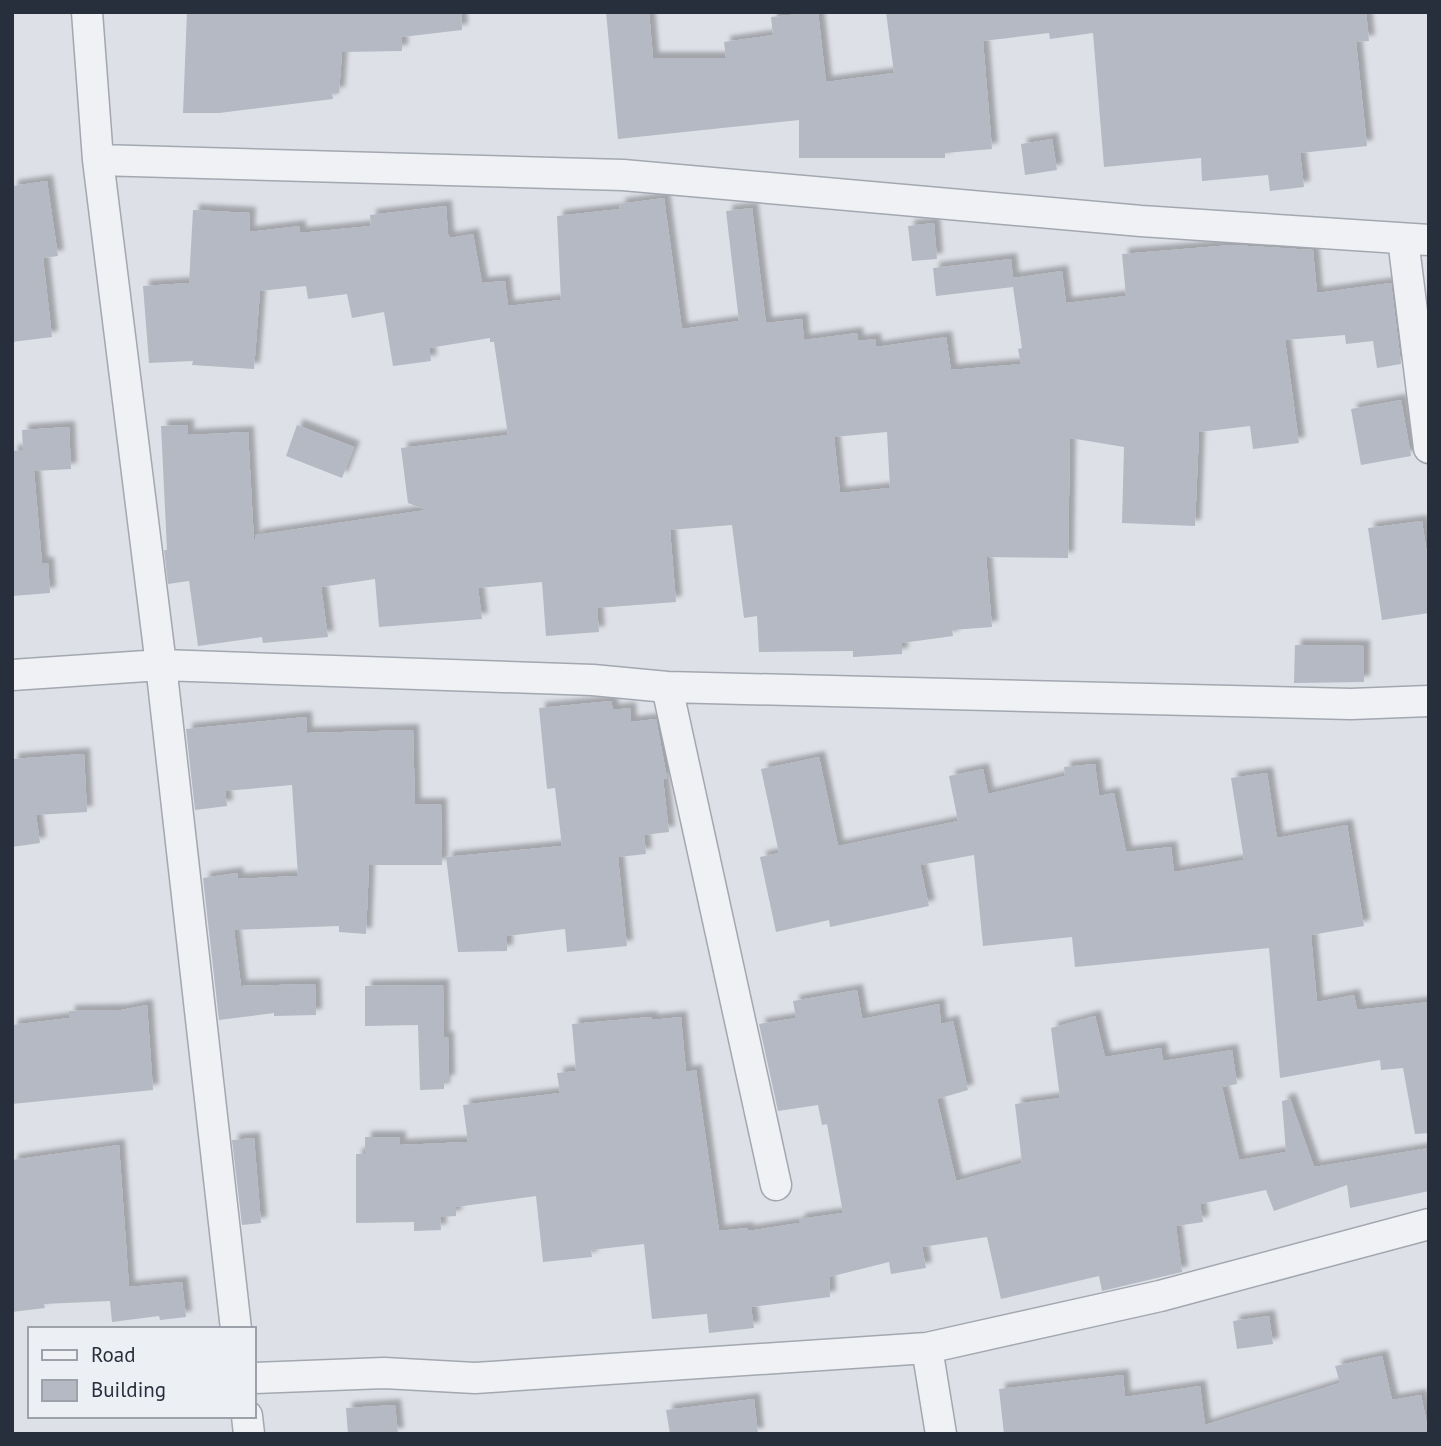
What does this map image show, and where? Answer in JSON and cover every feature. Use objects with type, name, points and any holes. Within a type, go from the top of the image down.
[{"type":"street","points":[[88,12],[98,160],[161,665],[236,1327]]},
{"type":"street","points":[[98,160],[623,175],[1128,220],[1416,240],[1429,448]]},
{"type":"street","points":[[12,675],[161,665],[593,680],[667,687],[1351,704],[1429,701]]},
{"type":"street","points":[[667,687],[776,1185]]},
{"type":"street","points":[[256,1378],[384,1373],[475,1378],[927,1348],[1160,1296],[1429,1224]]},
{"type":"street","points":[[927,1348],[941,1434]]},
{"type":"building","points":[[187,12],[461,12],[462,30],[402,37],[402,51],[342,52],[339,93],[332,93],[333,99],[219,113],[183,113]]},
{"type":"building","points":[[606,12],[649,12],[653,58],[726,58],[724,42],[773,35],[771,17],[818,12],[826,82],[894,73],[886,12],[1366,12],[1369,41],[1356,42],[1367,146],[1300,153],[1304,187],[1270,191],[1268,175],[1202,181],[1201,158],[1104,167],[1093,33],[1050,39],[1049,33],[983,41],[992,149],[945,153],[945,158],[799,158],[799,120],[618,139]]},
{"type":"building","points":[[1052,139],[1057,170],[1025,175],[1021,144]]},
{"type":"building","points":[[47,181],[58,256],[43,258],[52,337],[12,342],[12,186]]},
{"type":"building","points":[[664,198],[682,329],[739,321],[726,211],[752,208],[766,323],[802,319],[804,340],[857,333],[858,341],[875,339],[876,347],[946,337],[951,370],[1021,364],[1018,349],[1022,348],[1013,287],[936,296],[933,268],[1011,259],[1013,278],[1062,271],[1066,303],[1126,296],[1122,254],[1232,245],[1313,250],[1317,293],[1391,283],[1401,364],[1377,368],[1373,341],[1346,344],[1345,335],[1285,340],[1299,443],[1253,449],[1250,426],[1199,432],[1195,526],[1122,523],[1124,447],[1070,438],[1068,558],[986,557],[992,627],[952,630],[953,636],[902,643],[902,654],[853,657],[853,651],[759,652],[757,616],[744,618],[732,525],[670,530],[676,602],[597,608],[599,632],[546,636],[542,582],[478,588],[482,619],[379,627],[375,579],[321,587],[328,637],[263,643],[262,637],[198,646],[189,581],[168,584],[164,550],[167,550],[161,426],[188,425],[188,435],[248,432],[254,542],[256,535],[426,510],[408,503],[401,448],[508,435],[494,342],[490,342],[490,338],[429,348],[431,361],[393,366],[384,312],[352,318],[347,294],[308,299],[306,286],[260,291],[254,369],[192,365],[193,361],[149,363],[143,286],[189,283],[193,210],[250,213],[249,232],[300,226],[300,233],[371,226],[370,215],[446,206],[450,238],[473,234],[482,283],[505,281],[508,306],[561,300],[557,216],[620,209],[619,204]],"holes":[[[887,432],[890,488],[840,493],[834,437]]]},
{"type":"building","points":[[934,223],[937,259],[912,261],[908,226]]},
{"type":"building","points":[[1401,400],[1411,456],[1361,465],[1351,409]]},
{"type":"building","points":[[297,425],[354,447],[342,478],[286,456]]},
{"type":"building","points":[[69,427],[71,469],[34,471],[42,563],[48,563],[50,593],[12,596],[12,451],[23,450],[22,430]]},
{"type":"building","points":[[1422,521],[1429,568],[1429,613],[1382,620],[1368,528]]},
{"type":"building","points":[[1295,645],[1364,646],[1364,682],[1294,683]]},
{"type":"building","points":[[611,701],[613,710],[630,708],[631,722],[656,719],[667,778],[663,779],[669,832],[644,835],[646,854],[618,857],[627,946],[567,952],[565,929],[507,936],[507,951],[458,952],[446,857],[562,846],[555,788],[547,789],[539,708]]},
{"type":"building","points":[[306,717],[307,733],[413,730],[415,804],[441,804],[442,865],[369,865],[366,934],[339,932],[339,926],[234,930],[241,986],[315,984],[316,1015],[274,1016],[274,1013],[219,1020],[203,878],[237,873],[238,879],[298,876],[292,785],[225,791],[227,806],[195,810],[186,729]]},
{"type":"building","points":[[84,754],[87,812],[36,815],[40,843],[12,847],[12,759]]},
{"type":"building","points":[[819,757],[838,846],[958,821],[949,776],[983,769],[988,794],[1065,776],[1064,767],[1095,764],[1099,796],[1114,793],[1126,852],[1171,847],[1174,872],[1244,860],[1231,778],[1267,773],[1277,838],[1347,825],[1364,926],[1311,935],[1317,1002],[1354,995],[1357,1010],[1429,1002],[1429,1133],[1415,1134],[1403,1068],[1381,1070],[1380,1060],[1280,1078],[1269,948],[1075,967],[1072,937],[983,946],[974,855],[920,865],[929,906],[830,927],[829,920],[776,932],[760,857],[779,853],[761,769]]},
{"type":"building","points":[[443,985],[444,1038],[448,1037],[449,1081],[444,1081],[444,1089],[420,1090],[418,1025],[365,1026],[365,986]]},
{"type":"building","points":[[857,990],[862,1019],[939,1004],[941,1024],[953,1021],[968,1090],[937,1099],[956,1181],[1022,1163],[1015,1104],[1060,1098],[1051,1028],[1095,1016],[1105,1057],[1161,1048],[1163,1061],[1232,1050],[1237,1084],[1222,1087],[1239,1160],[1286,1152],[1282,1101],[1290,1099],[1314,1167],[1429,1148],[1429,1191],[1350,1208],[1347,1185],[1274,1211],[1266,1190],[1200,1204],[1203,1222],[1176,1226],[1182,1272],[1102,1291],[1099,1276],[1001,1299],[987,1237],[922,1247],[926,1268],[891,1274],[889,1262],[829,1277],[830,1297],[751,1307],[754,1328],[709,1333],[707,1314],[652,1319],[644,1244],[591,1250],[592,1257],[543,1262],[536,1196],[456,1207],[456,1216],[440,1217],[441,1230],[414,1231],[414,1222],[356,1223],[356,1154],[365,1154],[365,1137],[400,1137],[400,1145],[468,1142],[463,1105],[560,1093],[557,1073],[576,1071],[572,1024],[651,1017],[652,1020],[681,1017],[686,1072],[696,1070],[719,1231],[747,1228],[748,1231],[799,1223],[799,1219],[843,1213],[827,1124],[822,1125],[818,1105],[778,1111],[759,1024],[796,1018],[793,1001]]},
{"type":"building","points":[[147,1005],[153,1090],[12,1104],[12,1025],[69,1018],[69,1011],[121,1010]]},
{"type":"building","points":[[254,1138],[261,1223],[242,1225],[232,1140]]},
{"type":"building","points":[[119,1145],[129,1287],[182,1282],[186,1317],[160,1320],[159,1316],[112,1322],[110,1301],[44,1304],[45,1308],[12,1312],[12,1160]]},
{"type":"building","points":[[1269,1316],[1273,1344],[1237,1349],[1233,1321]]},
{"type":"building","points":[[1382,1356],[1392,1400],[1421,1395],[1429,1434],[1004,1434],[999,1389],[1123,1375],[1125,1397],[1200,1386],[1205,1425],[1340,1383],[1335,1366]]},
{"type":"building","points":[[754,1399],[758,1434],[670,1434],[666,1410]]},
{"type":"building","points":[[395,1405],[398,1434],[348,1434],[346,1408]]}]
